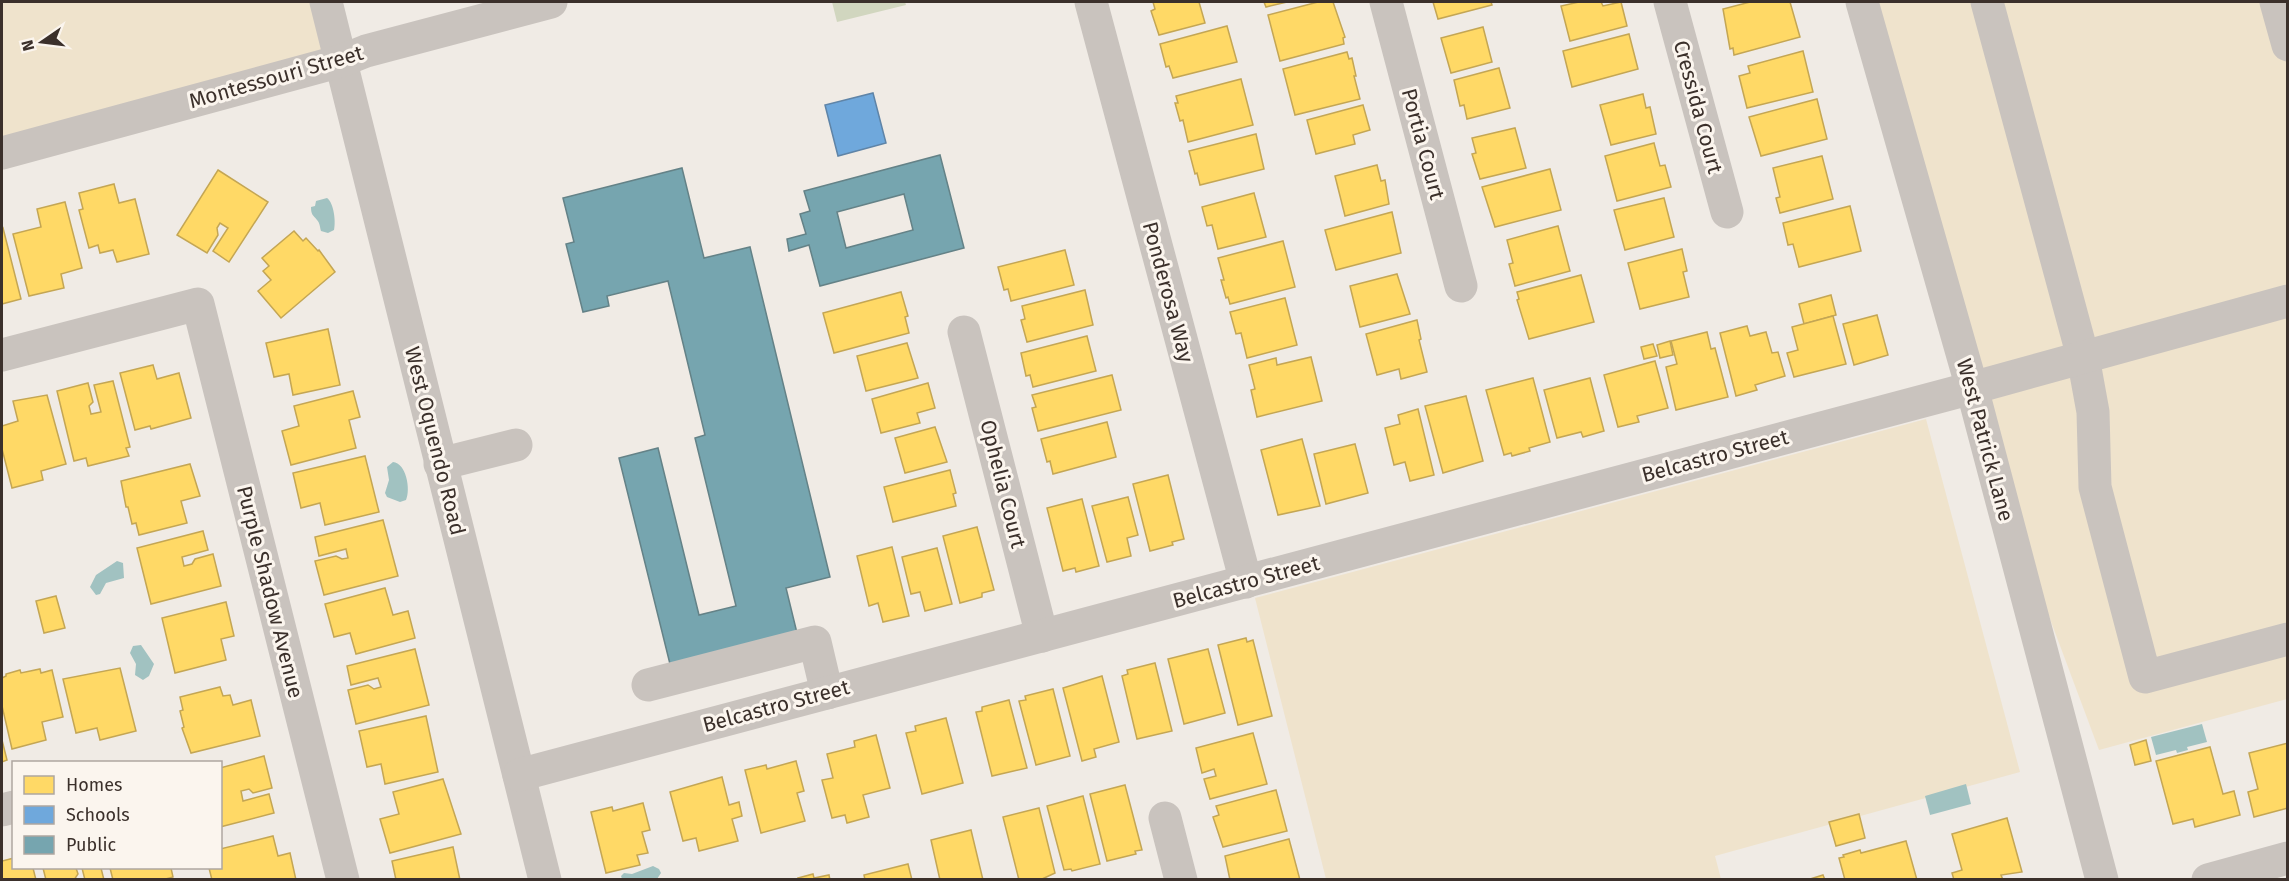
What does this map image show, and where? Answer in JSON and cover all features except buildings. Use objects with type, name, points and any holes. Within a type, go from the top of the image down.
[{"type":"street","name":"West Oquendo Road","points":[[326,2],[545,879]]},
{"type":"street","name":"Montessouri Street","points":[[2,153],[341,61],[366,51],[551,2]]},
{"type":"street","name":"Ponderosa Way","points":[[1090,2],[1246,582]]},
{"type":"street","name":"Portia Court","points":[[1386,2],[1461,286]]},
{"type":"street","name":"Cressida Court","points":[[1670,2],[1727,212]]},
{"type":"street","name":"West Patrick Lane","points":[[1862,2],[1972,388],[2102,879]]},
{"type":"street","points":[[1987,2],[2082,357],[2092,412],[2095,487],[2145,677],[2288,639]]},
{"type":"street","points":[[2276,2],[2288,45]]},
{"type":"street","name":"Belcastro Street","points":[[519,775],[1972,388],[2288,301]]},
{"type":"street","name":"Purple Shadow Avenue","points":[[2,355],[198,304],[343,879]]},
{"type":"street","name":"Ophelia Court","points":[[964,332],[1042,636]]},
{"type":"street","points":[[440,464],[516,445]]},
{"type":"street","points":[[648,686],[815,642],[827,693]]},
{"type":"street","points":[[1165,818],[1181,879]]},
{"type":"street","points":[[2208,879],[2288,858]]},
{"type":"green space","points":[[832,2],[905,2],[906,5],[837,22]]},
{"type":"sand","points":[[2,2],[324,2],[341,61],[2,147]]},
{"type":"sand","points":[[1872,2],[2287,2],[2287,699],[2099,750],[2010,512]]},
{"type":"sand","points":[[1926,419],[2020,772],[1715,856],[1721,879],[1326,879],[1255,598]]},
{"type":"water","points":[[327,198],[333,208],[335,222],[334,230],[328,233],[321,231],[311,207],[315,206],[316,201]]},
{"type":"water","points":[[393,462],[401,467],[408,483],[406,500],[400,502],[387,497],[385,493],[389,480],[387,467]]},
{"type":"water","points":[[117,561],[123,563],[124,578],[106,583],[100,594],[96,595],[90,587],[96,575]]},
{"type":"water","points":[[141,645],[154,664],[149,676],[143,680],[135,675],[136,664],[130,653],[133,646]]},
{"type":"water","points":[[2202,724],[2207,742],[2187,747],[2188,750],[2177,753],[2176,750],[2156,755],[2151,737]]},
{"type":"water","points":[[1966,784],[1971,804],[1930,815],[1925,796]]},
{"type":"water","points":[[653,866],[661,873],[657,879],[622,879],[621,876],[624,873],[632,874]]}]
